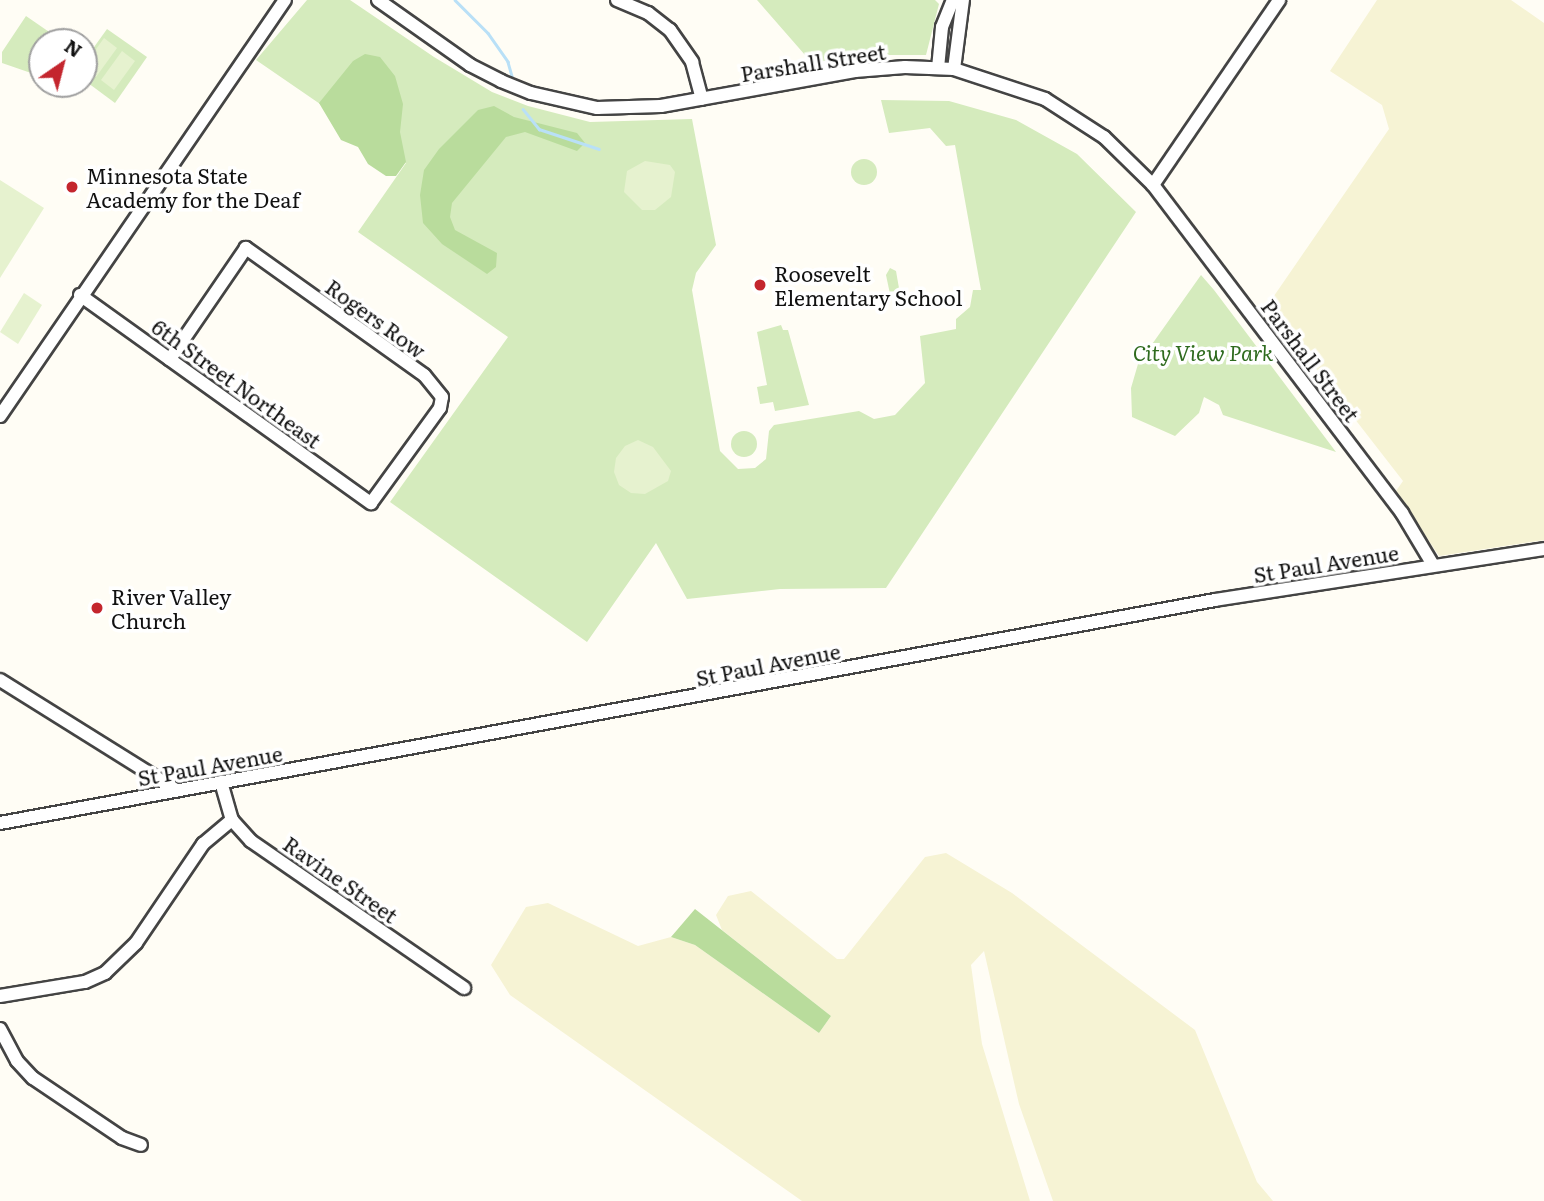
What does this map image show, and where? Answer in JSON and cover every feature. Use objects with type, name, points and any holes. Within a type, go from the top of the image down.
[{"type":"street","points":[[0,416],[80,295],[285,0]]},
{"type":"street","name":"Parshall Street","points":[[378,0],[470,65],[531,93],[618,108],[702,99],[864,70],[938,68],[954,69],[1007,83],[1076,117],[1153,185],[1402,513],[1433,565]]},
{"type":"street","points":[[617,0],[648,13],[670,30],[692,62],[702,99]]},
{"type":"street","points":[[938,68],[942,27],[953,0]]},
{"type":"street","points":[[954,69],[963,0]]},
{"type":"street","points":[[1153,185],[1279,0]]},
{"type":"street","name":"Rogers Row","points":[[170,359],[246,248],[424,375],[442,397],[440,408],[371,503]]},
{"type":"street","name":"6th Street Northeast","points":[[80,295],[371,503]]},
{"type":"street","name":"St Paul Avenue","points":[[0,822],[1215,600],[1544,549]]},
{"type":"street","points":[[0,680],[176,790]]},
{"type":"street","name":"Ravine Street","points":[[221,782],[232,820],[251,841],[464,988]]},
{"type":"street","points":[[0,996],[85,982],[113,967],[136,943],[203,844],[232,820]]},
{"type":"street","points":[[0,1029],[17,1062],[33,1078],[122,1138],[141,1145]]},
{"type":"shaded area","points":[[1377,0],[1511,0],[1544,23],[1544,540],[1439,556],[1396,491],[1403,481],[1267,306],[1389,129],[1382,105],[1330,71]]},
{"type":"shaded area","points":[[946,853],[1012,893],[1195,1030],[1257,1182],[1273,1201],[1053,1201],[1019,1104],[984,951],[971,965],[982,1044],[1030,1201],[802,1201],[510,995],[491,965],[526,907],[548,903],[638,946],[671,937],[695,945],[819,1033],[831,1016],[722,930],[716,915],[728,896],[751,891],[837,959],[844,959],[925,857]]},
{"type":"green space","name":"Roosevelt Elementary School","points":[[307,0],[350,0],[434,57],[492,92],[528,106],[590,122],[692,119],[716,245],[696,273],[692,290],[720,451],[738,469],[755,468],[766,459],[769,431],[774,425],[859,411],[874,419],[895,415],[925,383],[920,336],[956,329],[956,319],[970,307],[973,290],[981,290],[955,145],[946,146],[930,128],[889,133],[881,100],[949,101],[1016,120],[1077,154],[1136,212],[886,588],[780,589],[687,599],[656,543],[587,642],[390,502],[508,337],[358,232],[406,163],[256,60]]},
{"type":"green space","points":[[757,0],[935,0],[939,4],[926,55],[860,55],[812,63]]},
{"type":"green space","points":[[26,16],[43,28],[28,28],[28,72],[2,63],[2,52]]},
{"type":"green space","points":[[107,29],[147,57],[115,103],[98,90],[98,42]]},
{"type":"green space","points":[[104,38],[117,48],[98,74],[98,46]]},
{"type":"green space","points":[[122,51],[135,61],[114,90],[101,80]]},
{"type":"green space","points":[[365,54],[380,57],[395,76],[403,104],[400,132],[406,162],[396,176],[386,176],[368,164],[358,147],[341,140],[319,103],[353,61]]},
{"type":"green space","points":[[494,106],[514,117],[577,133],[585,143],[577,151],[525,132],[506,137],[452,203],[450,217],[455,230],[497,253],[496,267],[487,274],[442,244],[423,223],[420,195],[424,170],[439,149],[478,110]]},
{"type":"green space","points":[[864,159],[874,162],[877,172],[874,182],[864,185],[854,182],[851,172],[854,162]]},
{"type":"green space","points":[[645,161],[670,165],[675,172],[671,197],[655,210],[642,210],[624,192],[627,171]]},
{"type":"green space","points":[[0,180],[44,208],[0,278]]},
{"type":"green space","points":[[890,268],[896,271],[900,294],[896,300],[890,294],[886,275]]},
{"type":"green space","name":"City View Park","points":[[1201,275],[1336,452],[1223,415],[1219,405],[1204,397],[1199,413],[1175,436],[1132,417],[1131,388],[1138,364]]},
{"type":"green space","points":[[24,293],[42,305],[18,344],[0,332]]},
{"type":"green space","points":[[781,325],[783,330],[788,330],[809,405],[775,411],[773,402],[760,404],[757,387],[767,385],[757,332]]},
{"type":"green space","points":[[744,431],[753,435],[757,444],[753,453],[744,457],[735,453],[731,444],[735,435]]},
{"type":"green space","points":[[638,440],[653,447],[671,471],[668,481],[645,494],[631,493],[619,485],[614,472],[616,458],[625,446]]},
{"type":"green space","points":[[695,909],[831,1016],[819,1033],[695,945],[671,937]]},
{"type":"waterway","points":[[455,0],[488,33],[508,62],[513,80]]},
{"type":"waterway","points":[[523,109],[539,129],[599,149]]},
{"type":"place","name":"Minnesota State Academy for the Deaf","points":[[72,187]]},
{"type":"place","name":"Roosevelt Elementary School","points":[[760,285]]},
{"type":"place","name":"River Valley Church","points":[[97,608]]}]
